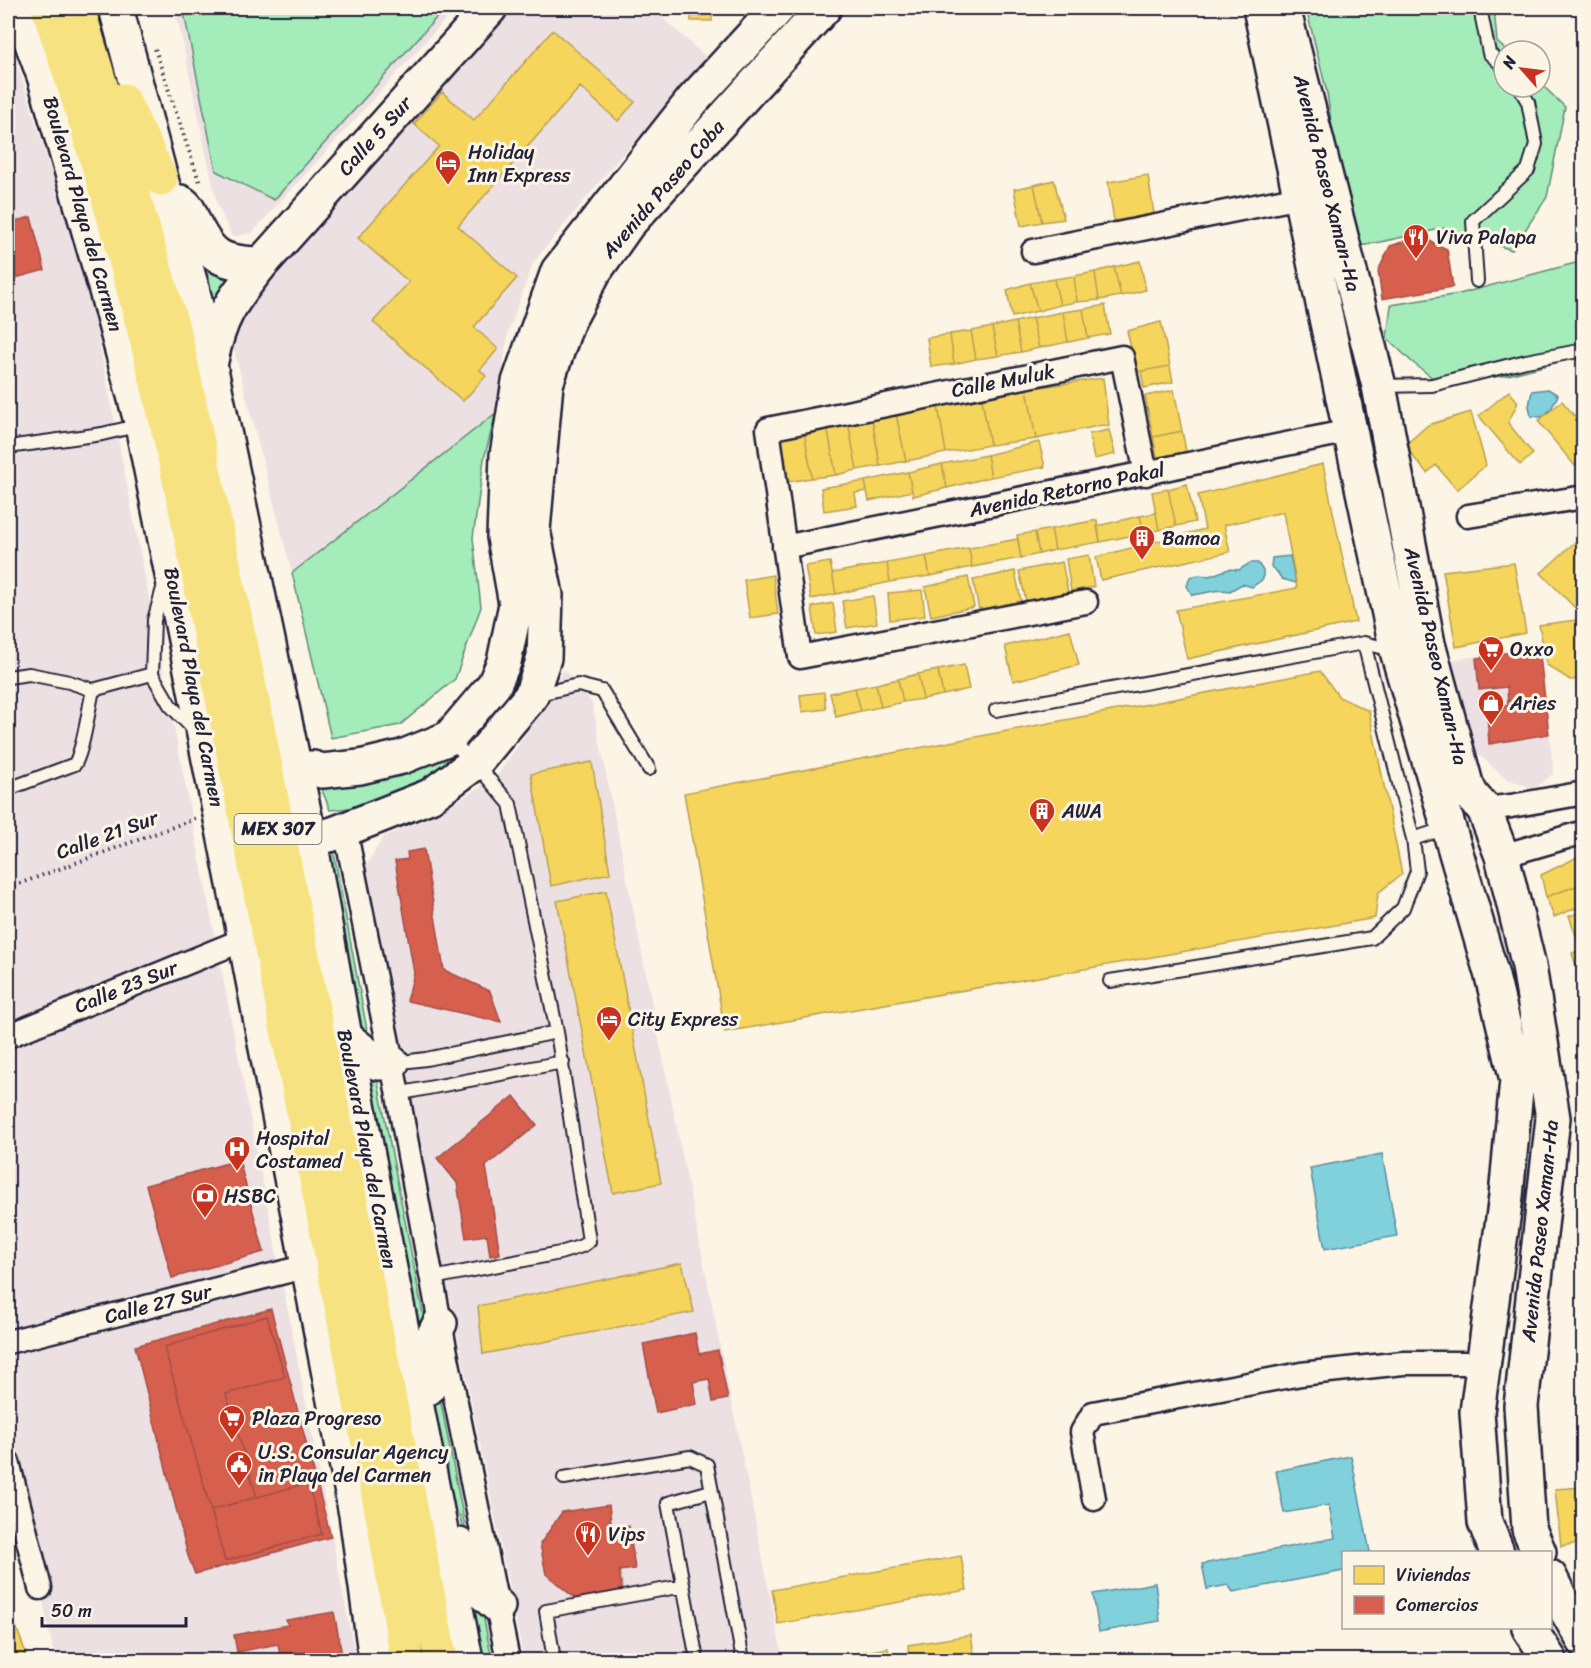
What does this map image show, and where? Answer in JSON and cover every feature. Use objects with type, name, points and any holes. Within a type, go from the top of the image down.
[{"type":"highway","name":"MEX 307","points":[[48,8],[75,86],[148,343],[190,527],[385,1531],[407,1660]]},
{"type":"highway","name":"MEX 307","points":[[83,21],[177,342],[252,694],[441,1660]]},
{"type":"highway","points":[[83,21],[115,81],[163,187]]},
{"type":"main road","name":"Boulevard Playa del Carmen","points":[[19,8],[44,76],[104,283],[142,425],[245,939],[356,1514],[376,1660]]},
{"type":"main road","name":"Boulevard Playa del Carmen","points":[[116,8],[192,288],[295,768],[322,837],[345,1037],[466,1660]]},
{"type":"main road","name":"Calle 5 Sur","points":[[210,365],[216,333],[229,304],[261,264],[490,8]]},
{"type":"main road","name":"Avenida Paseo Coba","points":[[295,768],[313,768],[322,771],[360,767],[402,757],[449,738],[494,686],[504,662],[516,604],[504,537],[507,455],[519,382],[558,271],[693,100],[778,8]]},
{"type":"main road","name":"Avenida Paseo Coba","points":[[322,837],[430,796],[475,764],[531,696],[544,658],[546,595],[533,530],[546,384],[567,323],[594,272],[627,225],[824,8]]},
{"type":"main road","name":"Avenida Paseo Xaman-Ha","points":[[1260,8],[1350,431],[1412,647],[1466,784],[1472,796],[1485,809],[1502,856],[1529,966],[1553,1118],[1521,1406],[1529,1529],[1539,1551]]},
{"type":"main road","name":"Avenida Paseo Xaman-Ha","points":[[1283,8],[1379,386],[1412,647],[1448,827],[1492,976],[1517,1080],[1506,1196],[1478,1412],[1485,1522],[1497,1551]]},
{"type":"main road","points":[[163,187],[186,206],[203,242],[221,259],[236,263],[261,264]]},
{"type":"main road","points":[[507,455],[524,456],[539,472]]},
{"type":"main road","points":[[1492,976],[1529,966]]},
{"type":"main road","points":[[345,1037],[395,1079]]},
{"type":"main road","points":[[420,1418],[429,1393],[424,1354],[440,1323]]},
{"type":"main road","points":[[434,1501],[454,1521],[467,1579],[498,1606]]},
{"type":"main road","points":[[1552,1579],[1584,1641]]},
{"type":"main road","points":[[1530,1629],[1550,1660]]},
{"type":"street","points":[[1033,252],[1300,197]]},
{"type":"street","name":"Calle Muluk","points":[[784,547],[768,429],[1122,357],[1146,474]]},
{"type":"street","name":"Avenida Retorno Pakal","points":[[784,547],[1350,431]]},
{"type":"street","points":[[1468,516],[1584,497]]},
{"type":"street","points":[[784,547],[800,657],[1086,602]]},
{"type":"street","points":[[1485,809],[1584,793]]},
{"type":"street","points":[[1502,856],[1584,831]]},
{"type":"street","points":[[322,837],[346,839],[508,1660]]},
{"type":"street","name":"Calle 23 Sur","points":[[8,1035],[245,939]]},
{"type":"street","name":"Calle 27 Sur","points":[[8,1342],[308,1266]]},
{"type":"street","points":[[1094,1499],[1082,1432],[1093,1413],[1301,1374],[1403,1364],[1484,1363]]},
{"type":"street","points":[[8,1462],[40,1588]]},
{"type":"lane","points":[[1480,8],[1489,53],[1492,56]]},
{"type":"lane","points":[[1477,281],[1473,221],[1528,170],[1536,144],[1526,99]]},
{"type":"lane","points":[[1379,386],[1432,386],[1526,361],[1584,350]]},
{"type":"lane","points":[[8,447],[102,434],[142,425]]},
{"type":"lane","points":[[170,566],[154,620],[152,674],[170,705],[204,741]]},
{"type":"lane","points":[[1110,981],[1372,938],[1403,908],[1417,871],[1413,839],[1364,644]]},
{"type":"lane","points":[[996,710],[1364,644],[1412,647]]},
{"type":"lane","points":[[8,677],[29,674],[69,682],[93,690],[152,674]]},
{"type":"lane","points":[[531,696],[578,685],[602,692],[649,769]]},
{"type":"lane","points":[[8,789],[75,764],[81,753],[93,690]]},
{"type":"lane","points":[[433,1278],[560,1253],[582,1246],[589,1241],[563,1062],[510,804],[449,738]]},
{"type":"lane","points":[[1413,839],[1448,827]]},
{"type":"lane","points":[[395,1079],[426,1059],[557,1032]]},
{"type":"lane","points":[[395,1079],[563,1062]]},
{"type":"lane","points":[[564,1478],[690,1457],[707,1466],[744,1660]]},
{"type":"lane","points":[[697,1660],[668,1503],[711,1491]]},
{"type":"lane","points":[[554,1660],[546,1611],[683,1586]]},
{"type":"path","points":[[153,39],[200,186]]},
{"type":"path","name":"Calle 21 Sur","points":[[8,888],[218,810]]},
{"type":"shaded area","points":[[175,8],[456,8],[252,233],[232,237],[217,204]]},
{"type":"shaded area","points":[[510,8],[651,8],[711,61],[615,163],[533,263],[508,333],[496,413],[292,573],[233,346],[237,325],[246,310],[289,258]]},
{"type":"shaded area","points":[[8,34],[90,295],[356,1660],[55,1660],[8,1430]]},
{"type":"shaded area","points":[[1539,647],[1554,773],[1534,789],[1505,778],[1472,748],[1450,660]]},
{"type":"shaded area","points":[[564,669],[592,703],[783,1660],[524,1660],[363,871],[383,837],[433,816],[496,777],[537,718]]},
{"type":"green space","points":[[183,8],[445,8],[274,200],[216,171]]},
{"type":"green space","points":[[1306,8],[1494,8],[1497,39],[1492,39],[1492,99],[1552,99],[1552,95],[1565,107],[1547,197],[1512,250],[1445,228],[1361,246],[1339,176],[1327,93]]},
{"type":"green space","points":[[203,260],[235,280],[213,314],[198,263]]},
{"type":"green space","points":[[1583,261],[1583,356],[1508,375],[1442,385],[1412,362],[1387,338],[1391,305],[1459,294]]},
{"type":"green space","points":[[496,413],[484,459],[473,538],[481,607],[455,679],[400,725],[331,738],[292,573]]},
{"type":"green space","points":[[525,608],[534,615],[524,667],[509,704],[479,743],[471,738]]},
{"type":"green space","points":[[450,749],[459,755],[461,766],[378,805],[330,810],[322,790],[325,785]]},
{"type":"green space","points":[[333,848],[370,1046],[356,1035],[326,862]]},
{"type":"green space","points":[[360,1059],[376,1072],[426,1329],[418,1347]]},
{"type":"green space","points":[[432,1357],[475,1577],[469,1568],[460,1516],[449,1507],[432,1414],[437,1399]]},
{"type":"green space","points":[[465,1589],[481,1604],[492,1660],[479,1660]]},
{"type":"water","points":[[1548,389],[1558,395],[1551,409],[1542,417],[1531,416],[1529,406],[1532,391]]},
{"type":"water","points":[[1290,556],[1296,583],[1282,579],[1271,567],[1272,558]]},
{"type":"water","points":[[1250,563],[1258,563],[1263,571],[1263,579],[1252,587],[1242,584],[1230,591],[1220,590],[1192,595],[1187,586],[1190,577],[1209,576],[1229,569],[1239,570]]},
{"type":"water","points":[[1382,1154],[1397,1236],[1325,1249],[1310,1168]]},
{"type":"water","points":[[1351,1456],[1370,1551],[1342,1551],[1342,1571],[1233,1592],[1228,1585],[1207,1589],[1202,1564],[1335,1538],[1329,1505],[1284,1513],[1276,1471]]},
{"type":"water","points":[[1155,1583],[1160,1621],[1099,1632],[1093,1594]]},
{"type":"building: Viviendas","points":[[691,8],[712,8],[712,21],[691,21]]},
{"type":"building: Viviendas","name":"Holiday Inn Express","points":[[553,30],[635,102],[618,121],[580,87],[458,226],[517,278],[474,327],[498,349],[480,370],[486,376],[463,401],[373,322],[409,282],[358,238],[439,146],[414,124],[442,92],[474,120]]},
{"type":"building: Viviendas","points":[[1148,175],[1154,214],[1114,221],[1108,182]]},
{"type":"building: Viviendas","points":[[1054,180],[1064,219],[1042,222],[1034,185]]},
{"type":"building: Viviendas","points":[[1034,185],[1042,222],[1021,226],[1014,189]]},
{"type":"building: Viviendas","points":[[1140,261],[1146,290],[1121,296],[1114,267]]},
{"type":"building: Viviendas","points":[[1114,267],[1121,296],[1099,300],[1095,272]]},
{"type":"building: Viviendas","points":[[1095,272],[1099,300],[1077,302],[1074,276]]},
{"type":"building: Viviendas","points":[[1074,276],[1077,302],[1060,305],[1054,279]]},
{"type":"building: Viviendas","points":[[1054,279],[1060,305],[1038,311],[1030,283]]},
{"type":"building: Viviendas","points":[[1030,283],[1038,311],[1012,317],[1007,290]]},
{"type":"building: Viviendas","points":[[1105,305],[1110,334],[1088,338],[1083,309]]},
{"type":"building: Viviendas","points":[[1083,309],[1088,338],[1068,342],[1063,312]]},
{"type":"building: Viviendas","points":[[1063,312],[1068,342],[1039,348],[1032,318]]},
{"type":"building: Viviendas","points":[[1032,318],[1039,348],[1021,352],[1015,322]]},
{"type":"building: Viviendas","points":[[1015,322],[1021,352],[998,356],[992,327]]},
{"type":"building: Viviendas","points":[[1161,322],[1170,366],[1137,372],[1127,331]]},
{"type":"building: Viviendas","points":[[992,327],[998,356],[976,359],[971,331]]},
{"type":"building: Viviendas","points":[[971,331],[976,359],[954,364],[950,334]]},
{"type":"building: Viviendas","points":[[950,334],[954,364],[931,367],[927,338]]},
{"type":"building: Viviendas","points":[[1170,366],[1173,382],[1144,388],[1141,371]]},
{"type":"building: Viviendas","points":[[1103,378],[1109,426],[1103,425],[1036,439],[1027,389]]},
{"type":"building: Viviendas","points":[[1027,389],[1036,439],[990,445],[982,399]]},
{"type":"building: Viviendas","points":[[1174,390],[1182,431],[1153,437],[1145,396]]},
{"type":"building: Viviendas","points":[[1509,391],[1518,402],[1508,423],[1533,454],[1520,465],[1479,416]]},
{"type":"building: Viviendas","points":[[982,399],[990,445],[946,453],[938,406]]},
{"type":"building: Viviendas","points":[[1562,401],[1584,427],[1584,459],[1575,466],[1538,421]]},
{"type":"building: Viviendas","points":[[938,406],[946,453],[906,461],[896,414]]},
{"type":"building: Viviendas","points":[[1471,412],[1486,465],[1457,490],[1436,465],[1427,473],[1404,446],[1428,425]]},
{"type":"building: Viviendas","points":[[896,414],[906,461],[880,466],[872,418]]},
{"type":"building: Viviendas","points":[[872,418],[880,466],[857,470],[848,422]]},
{"type":"building: Viviendas","points":[[848,422],[857,470],[836,475],[827,426]]},
{"type":"building: Viviendas","points":[[827,426],[836,475],[812,478],[804,431]]},
{"type":"building: Viviendas","points":[[1109,430],[1115,454],[1094,459],[1089,434]]},
{"type":"building: Viviendas","points":[[804,431],[812,478],[788,482],[779,435]]},
{"type":"building: Viviendas","points":[[1182,431],[1187,456],[1158,462],[1153,437]]},
{"type":"building: Viviendas","points":[[1039,442],[1045,467],[991,477],[987,455]]},
{"type":"building: Viviendas","points":[[987,455],[991,477],[947,488],[942,464]]},
{"type":"building: Viviendas","points":[[942,464],[947,488],[913,496],[908,472]]},
{"type":"building: Viviendas","name":"Bamoa","points":[[1323,464],[1356,622],[1187,659],[1176,610],[1297,588],[1283,512],[1224,525],[1230,552],[1101,580],[1096,557],[1205,529],[1198,495]]},
{"type":"building: Viviendas","points":[[908,472],[912,491],[869,501],[865,481]]},
{"type":"building: Viviendas","points":[[865,481],[867,491],[855,493],[857,506],[824,511],[821,488]]},
{"type":"building: Viviendas","points":[[1187,484],[1195,522],[1176,526],[1168,489]]},
{"type":"building: Viviendas","points":[[1168,489],[1176,526],[1159,530],[1152,492]]},
{"type":"building: Viviendas","points":[[1156,513],[1159,530],[1144,533],[1140,516]]},
{"type":"building: Viviendas","points":[[1140,516],[1144,533],[1100,542],[1097,526]]},
{"type":"building: Viviendas","points":[[1097,520],[1100,542],[1055,550],[1051,529]]},
{"type":"building: Viviendas","points":[[1051,529],[1055,550],[1039,554],[1035,532]]},
{"type":"building: Viviendas","points":[[1035,532],[1039,554],[1021,558],[1017,535]]},
{"type":"building: Viviendas","points":[[1018,539],[1021,558],[972,567],[969,548]]},
{"type":"building: Viviendas","points":[[1575,542],[1584,551],[1584,604],[1577,610],[1541,573]]},
{"type":"building: Viviendas","points":[[969,548],[972,567],[930,576],[926,556]]},
{"type":"building: Viviendas","points":[[1089,555],[1094,587],[1071,591],[1066,559]]},
{"type":"building: Viviendas","points":[[926,556],[930,576],[890,582],[887,563]]},
{"type":"building: Viviendas","points":[[830,562],[836,594],[811,599],[805,566]]},
{"type":"building: Viviendas","points":[[1062,562],[1068,592],[1026,601],[1019,571]]},
{"type":"building: Viviendas","points":[[887,563],[890,582],[836,594],[832,573]]},
{"type":"building: Viviendas","points":[[1514,563],[1526,633],[1456,647],[1443,571]]},
{"type":"building: Viviendas","points":[[1015,571],[1021,601],[979,610],[973,580]]},
{"type":"building: Viviendas","points":[[773,575],[778,614],[750,618],[744,580]]},
{"type":"building: Viviendas","points":[[968,577],[974,607],[931,616],[925,587]]},
{"type":"building: Viviendas","points":[[922,590],[925,616],[890,620],[888,593]]},
{"type":"building: Viviendas","points":[[873,596],[877,623],[847,628],[842,601]]},
{"type":"building: Viviendas","points":[[833,603],[837,632],[816,635],[812,607]]},
{"type":"building: Viviendas","points":[[1584,619],[1584,679],[1570,680],[1547,665],[1539,625]]},
{"type":"building: Viviendas","points":[[1070,630],[1079,665],[1013,681],[1005,646]]},
{"type":"building: Viviendas","points":[[964,665],[969,689],[943,695],[938,670]]},
{"type":"building: Viviendas","points":[[938,670],[943,695],[923,699],[918,674]]},
{"type":"building: Viviendas","name":"AWA","points":[[1320,671],[1339,697],[1369,711],[1402,874],[1378,893],[1375,918],[725,1032],[684,793]]},
{"type":"building: Viviendas","points":[[918,674],[923,699],[903,702],[898,679]]},
{"type":"building: Viviendas","points":[[898,679],[903,702],[881,707],[876,684]]},
{"type":"building: Viviendas","points":[[876,684],[881,707],[861,711],[855,688]]},
{"type":"building: Viviendas","points":[[855,688],[861,711],[836,717],[830,693]]},
{"type":"building: Viviendas","points":[[824,692],[826,709],[802,712],[800,695]]},
{"type":"building: Viviendas","points":[[592,762],[610,873],[551,886],[531,774]]},
{"type":"building: Viviendas","points":[[1584,854],[1584,883],[1546,897],[1541,875]]},
{"type":"building: Viviendas","points":[[1584,883],[1584,905],[1554,917],[1546,897]]},
{"type":"building: Viviendas","name":"City Express","points":[[606,891],[661,1183],[613,1193],[557,901]]},
{"type":"building: Viviendas","points":[[1584,911],[1584,939],[1578,941],[1569,916]]},
{"type":"building: Viviendas","points":[[1584,949],[1584,971],[1578,973],[1572,953]]},
{"type":"building: Viviendas","points":[[682,1263],[694,1312],[483,1354],[478,1306]]},
{"type":"building: Viviendas","points":[[1584,1487],[1584,1542],[1561,1546],[1555,1489]]},
{"type":"building: Viviendas","points":[[961,1556],[967,1590],[778,1624],[772,1590]]},
{"type":"building: Viviendas","points":[[13,1618],[26,1654],[22,1656],[23,1660],[8,1660],[8,1620]]},
{"type":"building: Viviendas","points":[[971,1635],[975,1660],[910,1660],[908,1645]]},
{"type":"building: Viviendas","points":[[888,1648],[890,1660],[821,1660],[821,1659]]},
{"type":"building: Comercios","points":[[31,217],[45,270],[8,280],[8,223]]},
{"type":"building: Comercios","name":"Viva Palapa","points":[[1419,236],[1447,249],[1453,287],[1382,299],[1378,271],[1390,246]]},
{"type":"building: Comercios","points":[[1539,647],[1549,734],[1489,744],[1487,713],[1508,705],[1507,687],[1479,690],[1476,658]]},
{"type":"building: Comercios","points":[[424,849],[444,970],[490,991],[501,1022],[407,1001],[414,973],[395,861],[408,859],[407,852]]},
{"type":"building: Comercios","points":[[514,1096],[537,1125],[486,1166],[500,1254],[490,1256],[487,1235],[466,1238],[457,1183],[437,1158]]},
{"type":"building: Comercios","name":"HSBC","points":[[239,1160],[264,1252],[172,1278],[146,1185]]},
{"type":"building: Comercios","name":"Plaza Progreso","points":[[271,1309],[331,1537],[195,1574],[188,1556],[135,1346]]},
{"type":"building: Comercios","points":[[267,1316],[285,1377],[226,1394],[257,1497],[211,1510],[164,1347]]},
{"type":"building: Comercios","points":[[695,1333],[699,1354],[718,1350],[728,1399],[713,1402],[709,1379],[693,1382],[697,1404],[656,1413],[643,1344]]},
{"type":"building: Comercios","points":[[308,1483],[322,1534],[225,1561],[211,1510]]},
{"type":"building: Comercios","name":"Vips","points":[[609,1505],[612,1529],[629,1526],[635,1569],[619,1571],[623,1593],[577,1600],[546,1574],[540,1544],[562,1512]]},
{"type":"building: Comercios","points":[[334,1612],[343,1660],[281,1660],[278,1644],[237,1652],[234,1635],[288,1625],[286,1620]]},
{"type":"place","name":"Holiday Inn Express","points":[[448,186]]},
{"type":"place","name":"Viva Palapa","points":[[1416,260]]},
{"type":"place","name":"Bamoa","points":[[1142,561]]},
{"type":"place","name":"Oxxo","points":[[1491,672]]},
{"type":"place","name":"Aries","points":[[1491,726]]},
{"type":"place","name":"AWA","points":[[1042,834]]},
{"type":"place","name":"City Express","points":[[609,1042]]},
{"type":"place","name":"Hospital Costamed","points":[[237,1172]]},
{"type":"place","name":"HSBC","points":[[205,1219]]},
{"type":"place","name":"Plaza Progreso","points":[[232,1441]]},
{"type":"place","name":"U.S. Consular Agency in Playa del Carmen","points":[[239,1487]]},
{"type":"place","name":"Vips","points":[[588,1557]]}]
